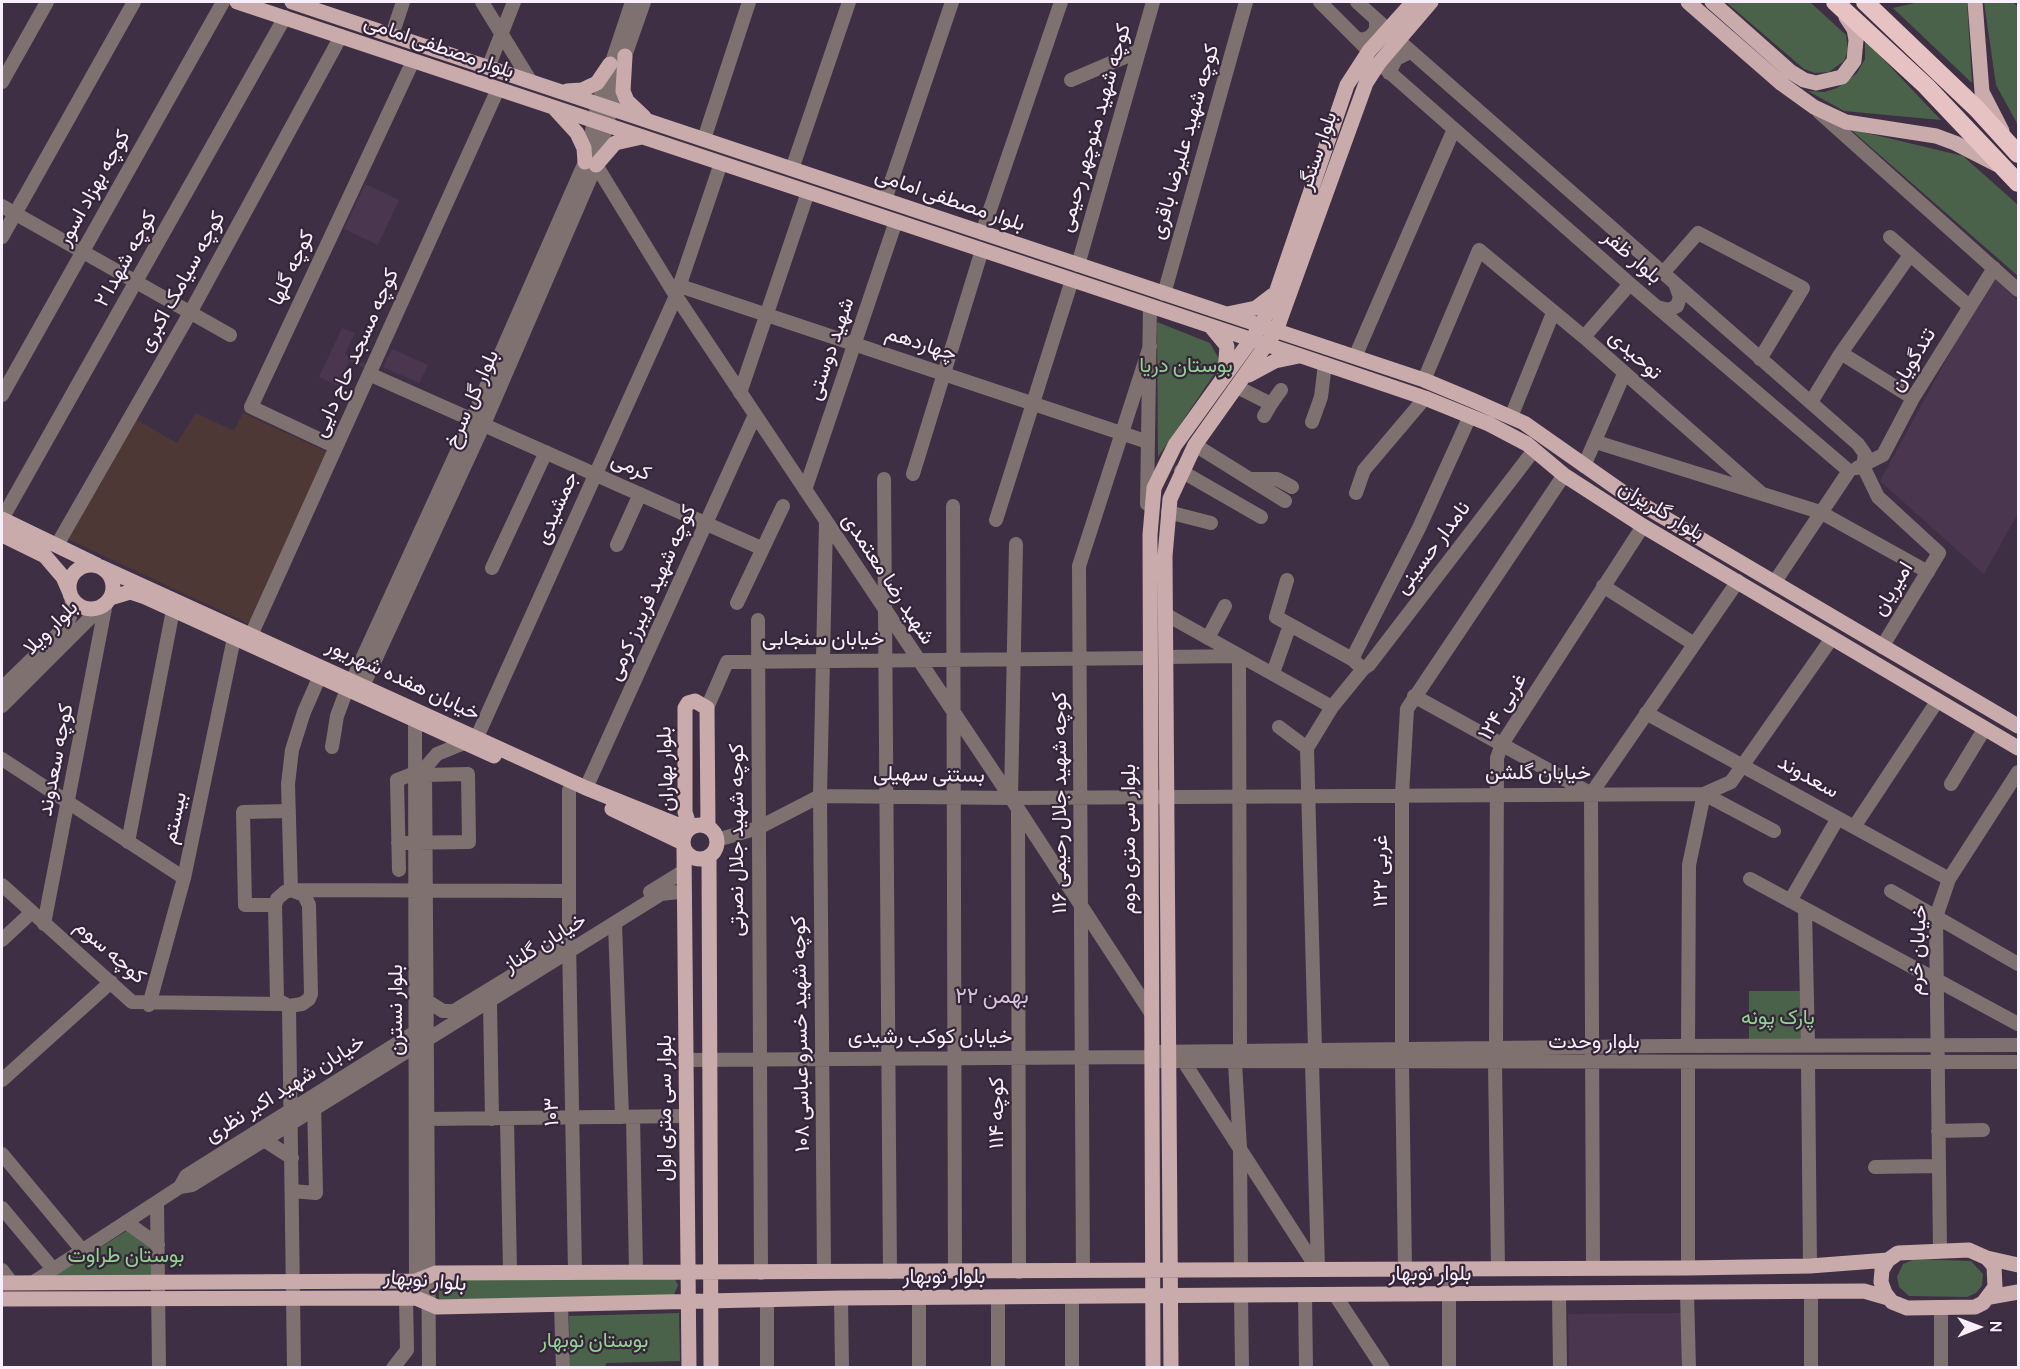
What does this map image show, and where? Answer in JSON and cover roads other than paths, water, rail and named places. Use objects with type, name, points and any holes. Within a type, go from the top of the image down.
[{"type":"highway","points":[[1864,2],[1977,109],[2013,148]]},
{"type":"highway","points":[[1837,3],[1926,86],[2019,183]]},
{"type":"main road","name":"بلوار مصطفی امامی","points":[[237,2],[1268,345]]},
{"type":"main road","name":"بلوار مصطفی امامی","points":[[292,2],[1276,331]]},
{"type":"main road","name":"بلوار سنگر","points":[[1268,345],[1286,309],[1357,105],[1379,62],[1387,30],[1411,8],[1431,2]]},
{"type":"main road","points":[[1411,8],[1436,2]]},
{"type":"main road","points":[[1688,2],[1782,84],[1809,103],[1846,122],[1936,136],[1955,142],[2006,169]]},
{"type":"main road","points":[[1712,2],[1791,72],[1804,80],[1816,83],[1825,83],[1842,76],[1854,62],[1856,40],[1854,29],[1837,3]]},
{"type":"main road","points":[[1975,2],[1982,92],[2013,148]]},
{"type":"main road","points":[[625,56],[622,79],[624,96],[649,122]]},
{"type":"main road","name":"بلوار سنگر","points":[[1251,339],[1261,326],[1277,290],[1341,99],[1379,62]]},
{"type":"main road","points":[[558,90],[587,88],[601,80],[610,64]]},
{"type":"main road","points":[[553,107],[577,133],[591,163],[615,143],[630,138],[645,137]]},
{"type":"main road","points":[[1225,315],[1256,308],[1277,290]]},
{"type":"main road","points":[[1286,309],[1296,338]]},
{"type":"main road","points":[[1209,326],[1227,346],[1227,366],[1223,376]]},
{"type":"main road","name":"بلوار گلریزان","points":[[1276,331],[1424,380],[1524,423],[1631,498],[2019,726]]},
{"type":"main road","name":"بلوار سی متری دوم","points":[[1153,1368],[1151,513],[1154,488],[1167,458],[1251,339]]},
{"type":"main road","name":"بلوار گلریزان","points":[[1268,345],[1425,398],[1519,439],[1564,475],[1643,526],[2019,748]]},
{"type":"main road","name":"بلوار سی متری دوم","points":[[1171,1368],[1170,1270],[1174,1058],[1166,796],[1165,614],[1168,512],[1170,499],[1181,471],[1195,445],[1268,345]]},
{"type":"main road","points":[[1240,382],[1275,361],[1301,356]]},
{"type":"main road","name":"خیابان هفده شهریور","points":[[2,519],[101,567],[252,633],[569,790],[686,837]]},
{"type":"main road","points":[[2,535],[45,556],[63,577],[72,597],[88,609],[107,602],[112,581],[101,567],[87,565],[76,572],[70,583],[72,597]]},
{"type":"main road","name":"خیابان هفده شهریور","points":[[107,602],[130,592],[319,678],[354,685],[415,722],[470,740],[586,788],[686,837]]},
{"type":"main road","name":"بلوار بهاران","points":[[686,837],[685,708],[688,703],[696,701],[707,708],[708,827]]},
{"type":"main road","points":[[697,825],[708,827],[717,840],[716,850],[709,857],[697,860],[686,837],[697,825]]},
{"type":"main road","name":"بلوار سی متری اول","points":[[686,837],[684,871],[689,1368]]},
{"type":"main road","name":"بلوار سی متری اول","points":[[709,857],[711,1368]]},
{"type":"main road","name":"بلوار نوبهار","points":[[5,1279],[32,1283],[422,1279],[436,1273],[510,1272],[761,1273],[1688,1268],[1810,1266],[1888,1260],[1904,1251],[1940,1250],[1969,1250],[1988,1258]]},
{"type":"main road","points":[[1988,1258],[2019,1265]]},
{"type":"main road","points":[[1988,1258],[1996,1277],[1990,1297],[2019,1292]]},
{"type":"main road","points":[[1888,1260],[1881,1276],[1882,1288],[1888,1298]]},
{"type":"main road","name":"بلوار نوبهار","points":[[4,1299],[417,1300],[437,1307],[918,1298],[1335,1294],[1448,1296],[1811,1291],[1864,1292],[1888,1298],[1902,1307],[1975,1307],[1990,1297]]},
{"type":"street","points":[[2,82],[47,2]]},
{"type":"street","points":[[2,237],[134,2]]},
{"type":"street","name":"کوچه بهزاد اسور","points":[[2,395],[223,2]]},
{"type":"street","points":[[392,35],[403,2]]},
{"type":"street","points":[[482,2],[531,82]]},
{"type":"street","points":[[488,68],[514,2]]},
{"type":"street","points":[[604,106],[610,64],[632,2]]},
{"type":"street","points":[[604,106],[645,2]]},
{"type":"street","points":[[704,139],[749,2]]},
{"type":"street","points":[[792,169],[849,2]]},
{"type":"street","points":[[885,200],[952,2]]},
{"type":"street","points":[[982,233],[1062,2]]},
{"type":"street","name":"کوچه شهید منوچهر رحیمی","points":[[1078,265],[1153,2]]},
{"type":"street","name":"کوچه شهید علیرضا باقری","points":[[1164,294],[1246,2]]},
{"type":"street","name":"بلوار ظفر","points":[[1320,2],[1379,62],[1630,284],[1856,469],[1878,497],[1939,553]]},
{"type":"street","name":"بلوار ظفر","points":[[1358,2],[1410,52],[1858,444],[1865,454],[1856,469]]},
{"type":"street","name":"۲ کوچه شهدا","points":[[2,519],[285,17]]},
{"type":"street","points":[[1356,38],[1362,40],[1370,37],[1376,30],[1387,30]]},
{"type":"street","name":"کوچه سیامک اکبری","points":[[57,545],[190,313],[341,36]]},
{"type":"street","points":[[1071,80],[1139,51]]},
{"type":"street","points":[[1379,62],[1396,59],[1410,52]]},
{"type":"street","name":"کوچه گلها","points":[[336,447],[251,407],[413,61]]},
{"type":"street","name":"کوچه مسجد حاج دایی","points":[[252,633],[498,89]]},
{"type":"street","points":[[1809,103],[2019,290]]},
{"type":"street","name":"بلوار گل سرخ","points":[[332,747],[337,716],[354,685],[478,422],[591,163],[604,106]]},
{"type":"street","points":[[1355,357],[1454,129]]},
{"type":"street","name":"شهید رضا معتمدی","points":[[591,163],[678,291],[740,393],[1011,798],[1151,1013]]},
{"type":"street","name":"جمشیدی","points":[[470,740],[596,474],[678,291],[721,163]]},
{"type":"street","points":[[740,393],[808,192]]},
{"type":"street","points":[[2,206],[230,335]]},
{"type":"street","name":"شهید دوستی","points":[[805,490],[896,221]]},
{"type":"street","points":[[1663,273],[1698,233],[1803,288],[1760,359]]},
{"type":"street","points":[[1890,237],[1970,307]]},
{"type":"street","points":[[913,474],[982,250]]},
{"type":"street","name":"توحیدی","points":[[1424,380],[1479,250],[1584,337],[1761,494]]},
{"type":"street","points":[[1811,402],[1841,353],[1910,255]]},
{"type":"street","name":"تندگویان","points":[[1774,583],[1820,512],[1856,469],[1883,455],[1914,398],[1994,268]]},
{"type":"street","points":[[996,520],[1072,280]]},
{"type":"street","points":[[1584,337],[1630,284]]},
{"type":"street","points":[[1657,307],[1669,310],[1677,306],[1680,297],[1676,286]]},
{"type":"street","name":"چهاردهم","points":[[678,291],[767,315],[1148,442]]},
{"type":"street","points":[[1150,306],[1147,503],[1151,513]]},
{"type":"street","points":[[1511,417],[1553,313]]},
{"type":"street","name":"کوچه شهید جلال رحیمی ۱۱۶","points":[[1083,1271],[1079,566],[1150,346]]},
{"type":"street","points":[[1841,353],[1914,398]]},
{"type":"street","points":[[1312,422],[1321,397],[1325,364]]},
{"type":"street","name":"کرمی","points":[[369,374],[761,548]]},
{"type":"street","points":[[1584,466],[1624,374]]},
{"type":"street","points":[[1240,382],[1267,410],[1281,390]]},
{"type":"street","points":[[1356,493],[1364,470],[1425,398]]},
{"type":"street","name":"کوچه شهید فریبرز کرمی","points":[[586,788],[755,415]]},
{"type":"street","points":[[1315,1048],[1307,748],[1358,664],[1470,416]]},
{"type":"street","points":[[1596,442],[1820,512],[1928,572]]},
{"type":"street","points":[[1195,445],[1253,478],[1277,479],[1292,487]]},
{"type":"street","name":"نامدار حسینی","points":[[1358,664],[1370,666],[1534,450]]},
{"type":"street","points":[[492,568],[546,452]]},
{"type":"street","points":[[1181,471],[1262,517]]},
{"type":"street","name":"۱۲۲ غربی","points":[[1402,1048],[1402,795],[1407,709],[1564,475]]},
{"type":"street","points":[[1253,478],[1257,485],[1285,501]]},
{"type":"street","points":[[884,479],[883,609],[890,1272]]},
{"type":"street","points":[[617,545],[640,494]]},
{"type":"street","points":[[737,603],[761,548],[783,506]]},
{"type":"street","points":[[952,507],[951,796],[955,1272]]},
{"type":"street","points":[[1168,512],[1211,523]]},
{"type":"street","name":"کوچه شهید خسرو عباسی ۱۰۸","points":[[824,1272],[820,796],[826,522]]},
{"type":"street","name":"۱۲۴ غربی","points":[[1496,1047],[1497,758],[1502,744],[1643,526]]},
{"type":"street","points":[[1011,798],[1016,544]]},
{"type":"street","name":"امیریان","points":[[1882,647],[1939,553]]},
{"type":"street","points":[[1287,580],[1276,617],[1358,664]]},
{"type":"street","points":[[1593,1268],[1590,794],[1738,581]]},
{"type":"street","points":[[1603,586],[1694,644]]},
{"type":"street","name":"بلوار ویلا","points":[[2,688],[65,627],[70,617],[72,597]]},
{"type":"street","name":"بلوار ویلا","points":[[2,706],[107,602]]},
{"type":"street","name":"کوچه سعدوند","points":[[44,924],[107,602]]},
{"type":"street","points":[[1208,638],[1225,606]]},
{"type":"street","points":[[128,842],[173,610]]},
{"type":"street","points":[[1165,614],[1332,707]]},
{"type":"street","name":"کوچه شهید جلال نصرتی","points":[[758,620],[761,1273]]},
{"type":"street","points":[[1273,673],[1290,624]]},
{"type":"street","points":[[75,635],[99,645]]},
{"type":"street","name":"بیستم","points":[[148,1005],[184,878],[234,638]]},
{"type":"street","name":"خیابان گلشن","points":[[1150,796],[1704,794],[1731,782],[1832,638]]},
{"type":"street","points":[[1166,657],[1239,656]]},
{"type":"street","points":[[1239,656],[1238,1056],[1241,1270]]},
{"type":"street","name":"خیابان سنجابی","points":[[707,708],[727,662],[1150,658]]},
{"type":"street","points":[[291,890],[288,784],[292,750],[302,718],[319,678]]},
{"type":"street","points":[[1414,696],[1590,794]]},
{"type":"street","points":[[1854,827],[1938,700]]},
{"type":"street","name":"سعدوند","points":[[1646,713],[1949,879]]},
{"type":"street","name":"بلوار نسترن","points":[[415,722],[421,772],[422,1279]]},
{"type":"street","points":[[1279,728],[1307,748]]},
{"type":"street","points":[[1951,784],[1985,728]]},
{"type":"street","points":[[421,772],[437,754],[470,740]]},
{"type":"street","points":[[2,759],[184,878]]},
{"type":"street","points":[[398,843],[469,842],[468,774],[421,772],[398,780],[398,843],[399,870]]},
{"type":"street","name":"خیابان خرم","points":[[1936,1062],[1936,917],[1949,879],[2019,772]]},
{"type":"street","name":"۱۰۳","points":[[569,790],[569,946],[574,1118],[575,1272]]},
{"type":"street","points":[[1689,1046],[1689,864],[1704,794],[1774,831]]},
{"type":"street","name":"بستنی سهیلی","points":[[717,840],[758,828],[820,796],[1011,798],[1150,796]]},
{"type":"street","name":"کوچه ۱۱۴","points":[[1018,810],[1019,1272]]},
{"type":"street","points":[[275,905],[245,905],[243,812],[289,811]]},
{"type":"street","points":[[1790,901],[1838,818]]},
{"type":"street","name":"خیابان گلناز","points":[[421,1038],[490,1002],[569,946],[615,924],[684,871]]},
{"type":"street","points":[[1750,879],[2019,1024]]},
{"type":"street","name":"کوچه سوم","points":[[2,885],[132,1002],[148,1005],[285,1005]]},
{"type":"street","points":[[291,890],[304,895],[309,905],[311,994],[302,1004],[285,1005],[277,1000],[275,905],[280,895],[291,890],[569,891]]},
{"type":"street","name":"خیابان گلناز","points":[[427,1001],[442,1011],[454,1011],[642,902],[670,891],[679,892],[685,897]]},
{"type":"street","points":[[1891,891],[2019,964]]},
{"type":"street","name":"بلوار نسترن","points":[[417,1300],[422,1279],[428,1119],[421,1038],[427,1001],[421,892]]},
{"type":"street","points":[[1805,910],[1808,1045]]},
{"type":"street","points":[[2,940],[32,912]]},
{"type":"street","points":[[615,924],[636,1271]]},
{"type":"street","points":[[2,1080],[111,982]]},
{"type":"street","points":[[490,1002],[492,1119]]},
{"type":"street","points":[[285,1005],[292,1116],[294,1368]]},
{"type":"street","name":"خیابان شهید اکبر نظری","points":[[32,1283],[180,1187],[186,1176],[259,1137],[421,1038]]},
{"type":"street","name":"بلوار وحدت","points":[[1151,1057],[1238,1056],[1315,1048],[2019,1045]]},
{"type":"street","name":"بلوار وحدت","points":[[1238,1056],[1312,1063],[2019,1062]]},
{"type":"street","name":"خیابان کوکب رشیدی","points":[[686,1060],[1151,1057]]},
{"type":"street","points":[[1174,1058],[1240,1148],[1318,1270]]},
{"type":"street","points":[[1936,1062],[1940,1250]]},
{"type":"street","points":[[1312,1063],[1318,1270]]},
{"type":"street","points":[[1402,1063],[1405,1269]]},
{"type":"street","points":[[1495,1063],[1498,1268]]},
{"type":"street","points":[[1808,1063],[1810,1266]]},
{"type":"street","points":[[1688,1064],[1688,1268]]},
{"type":"street","points":[[292,1191],[316,1193],[314,1102]]},
{"type":"street","points":[[428,1119],[687,1116]]},
{"type":"street","points":[[507,1119],[510,1272]]},
{"type":"street","points":[[1938,1131],[1983,1130]]},
{"type":"street","points":[[259,1137],[292,1158]]},
{"type":"street","points":[[2,1154],[82,1250]]},
{"type":"street","points":[[1875,1167],[1937,1167]]},
{"type":"street","points":[[157,1202],[159,1368]]},
{"type":"street","points":[[2,1208],[53,1269]]},
{"type":"street","points":[[126,1222],[158,1245]]},
{"type":"street","points":[[1449,1269],[1449,1368]]},
{"type":"street","points":[[1811,1291],[1811,1368]]},
{"type":"street","points":[[1335,1294],[1383,1368]]},
{"type":"street","points":[[1687,1294],[1689,1368]]},
{"type":"street","points":[[1241,1295],[1242,1368]]},
{"type":"street","points":[[1305,1295],[1306,1368]]},
{"type":"street","points":[[1559,1295],[1560,1368]]},
{"type":"street","points":[[1072,1297],[1072,1368]]},
{"type":"street","points":[[918,1298],[919,1368]]},
{"type":"street","points":[[998,1298],[998,1368]]},
{"type":"street","points":[[841,1299],[842,1368]]},
{"type":"street","points":[[417,1300],[428,1350],[429,1368]]},
{"type":"street","points":[[393,1368],[407,1350],[417,1300]]},
{"type":"street","points":[[767,1300],[767,1368]]},
{"type":"street","points":[[561,1305],[563,1368]]},
{"type":"street","points":[[1941,1307],[1941,1368]]},
{"type":"street","points":[[407,1350],[428,1350]]},
{"type":"street","points":[[1371,1350],[1371,1368]]},
{"type":"district","name":"۲۲ بهمن","points":[[992,997]]},
{"type":"park label","name":"بوستان دریا","points":[[1186,366]]},
{"type":"park label","name":"پارک پونه","points":[[1778,1018]]},
{"type":"park label","name":"بوستان طراوت","points":[[126,1256]]},
{"type":"park label","name":"بوستان نوبهار","points":[[594,1341]]}]
